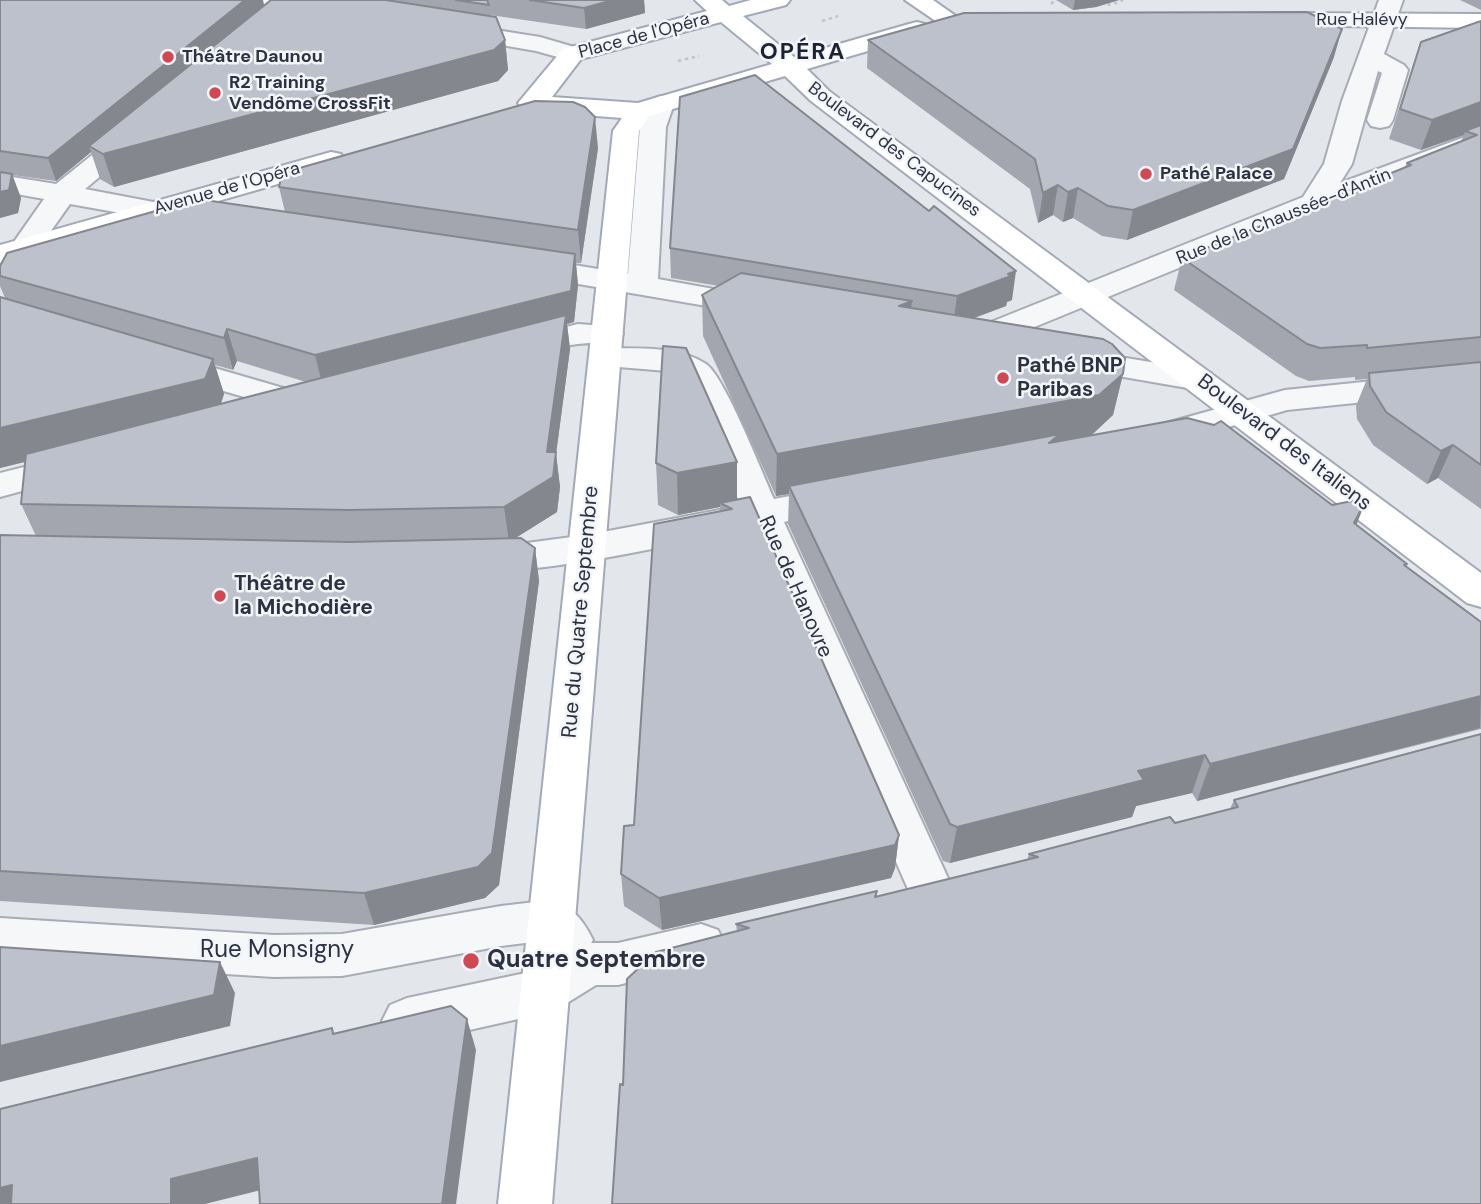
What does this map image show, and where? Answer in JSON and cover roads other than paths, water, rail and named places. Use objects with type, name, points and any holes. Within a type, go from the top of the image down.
[{"type":"main road","name":"Place de l'Opéra","points":[[534,102],[572,54],[716,7],[778,0]]},
{"type":"main road","points":[[503,111],[534,102],[650,108],[960,20],[917,0]]},
{"type":"main road","name":"Boulevard des Capucines","points":[[716,7],[771,49],[820,96],[1087,295]]},
{"type":"main road","name":"Rue Halévy","points":[[1248,20],[1387,10],[1481,21]]},
{"type":"main road","points":[[572,54],[598,77],[650,108]]},
{"type":"main road","name":"Rue du Quatre Septembre","points":[[525,1204],[606,346],[627,283],[626,131],[650,108]]},
{"type":"main road","name":"Avenue de l'Opéra","points":[[13,250],[356,153]]},
{"type":"main road","name":"Boulevard des Italiens","points":[[1087,295],[1481,593]]},
{"type":"street","points":[[260,0],[294,2],[341,13]]},
{"type":"street","points":[[261,29],[294,2]]},
{"type":"street","points":[[1308,214],[1338,164],[1355,100],[1387,10]]},
{"type":"street","points":[[434,27],[540,44],[572,54]]},
{"type":"street","points":[[1372,50],[1395,69],[1380,120]]},
{"type":"street","points":[[13,250],[63,193],[155,117]]},
{"type":"street","name":"Rue de la Chaussée-d'Antin","points":[[1199,380],[960,339],[1087,295],[1202,249],[1308,214],[1481,139]]},
{"type":"street","points":[[0,183],[154,210]]},
{"type":"street","points":[[215,193],[236,215]]},
{"type":"street","points":[[505,262],[783,310]]},
{"type":"street","points":[[488,357],[578,334],[606,346]]},
{"type":"street","name":"Rue de Hanovre","points":[[606,346],[696,371],[702,377],[928,890]]},
{"type":"street","points":[[144,358],[318,400],[242,420]]},
{"type":"street","points":[[1127,443],[1186,430],[1285,400],[1481,380]]},
{"type":"street","points":[[0,485],[109,456]]},
{"type":"street","points":[[452,558],[519,557],[587,548],[868,493]]},
{"type":"street","points":[[552,920],[589,964]]},
{"type":"street","name":"Rue Monsigny","points":[[0,939],[274,956],[342,955],[501,926],[552,920]]},
{"type":"street","points":[[363,1030],[545,991],[589,964],[618,964],[738,936]]},
{"type":"place","name":"Théâtre Daunou","points":[[168,57]]},
{"type":"place","name":"R2 Training Vendôme CrossFit","points":[[215,93]]},
{"type":"place","name":"Pathé Palace","points":[[1146,174]]},
{"type":"place","name":"Pathé BNP Paribas","points":[[1003,378]]},
{"type":"place","name":"Théâtre de la Michodière","points":[[220,596]]},
{"type":"place","name":"Quatre Septembre","points":[[471,961]]},
{"type":"district","name":"OPÉRA","points":[[803,53]]}]
